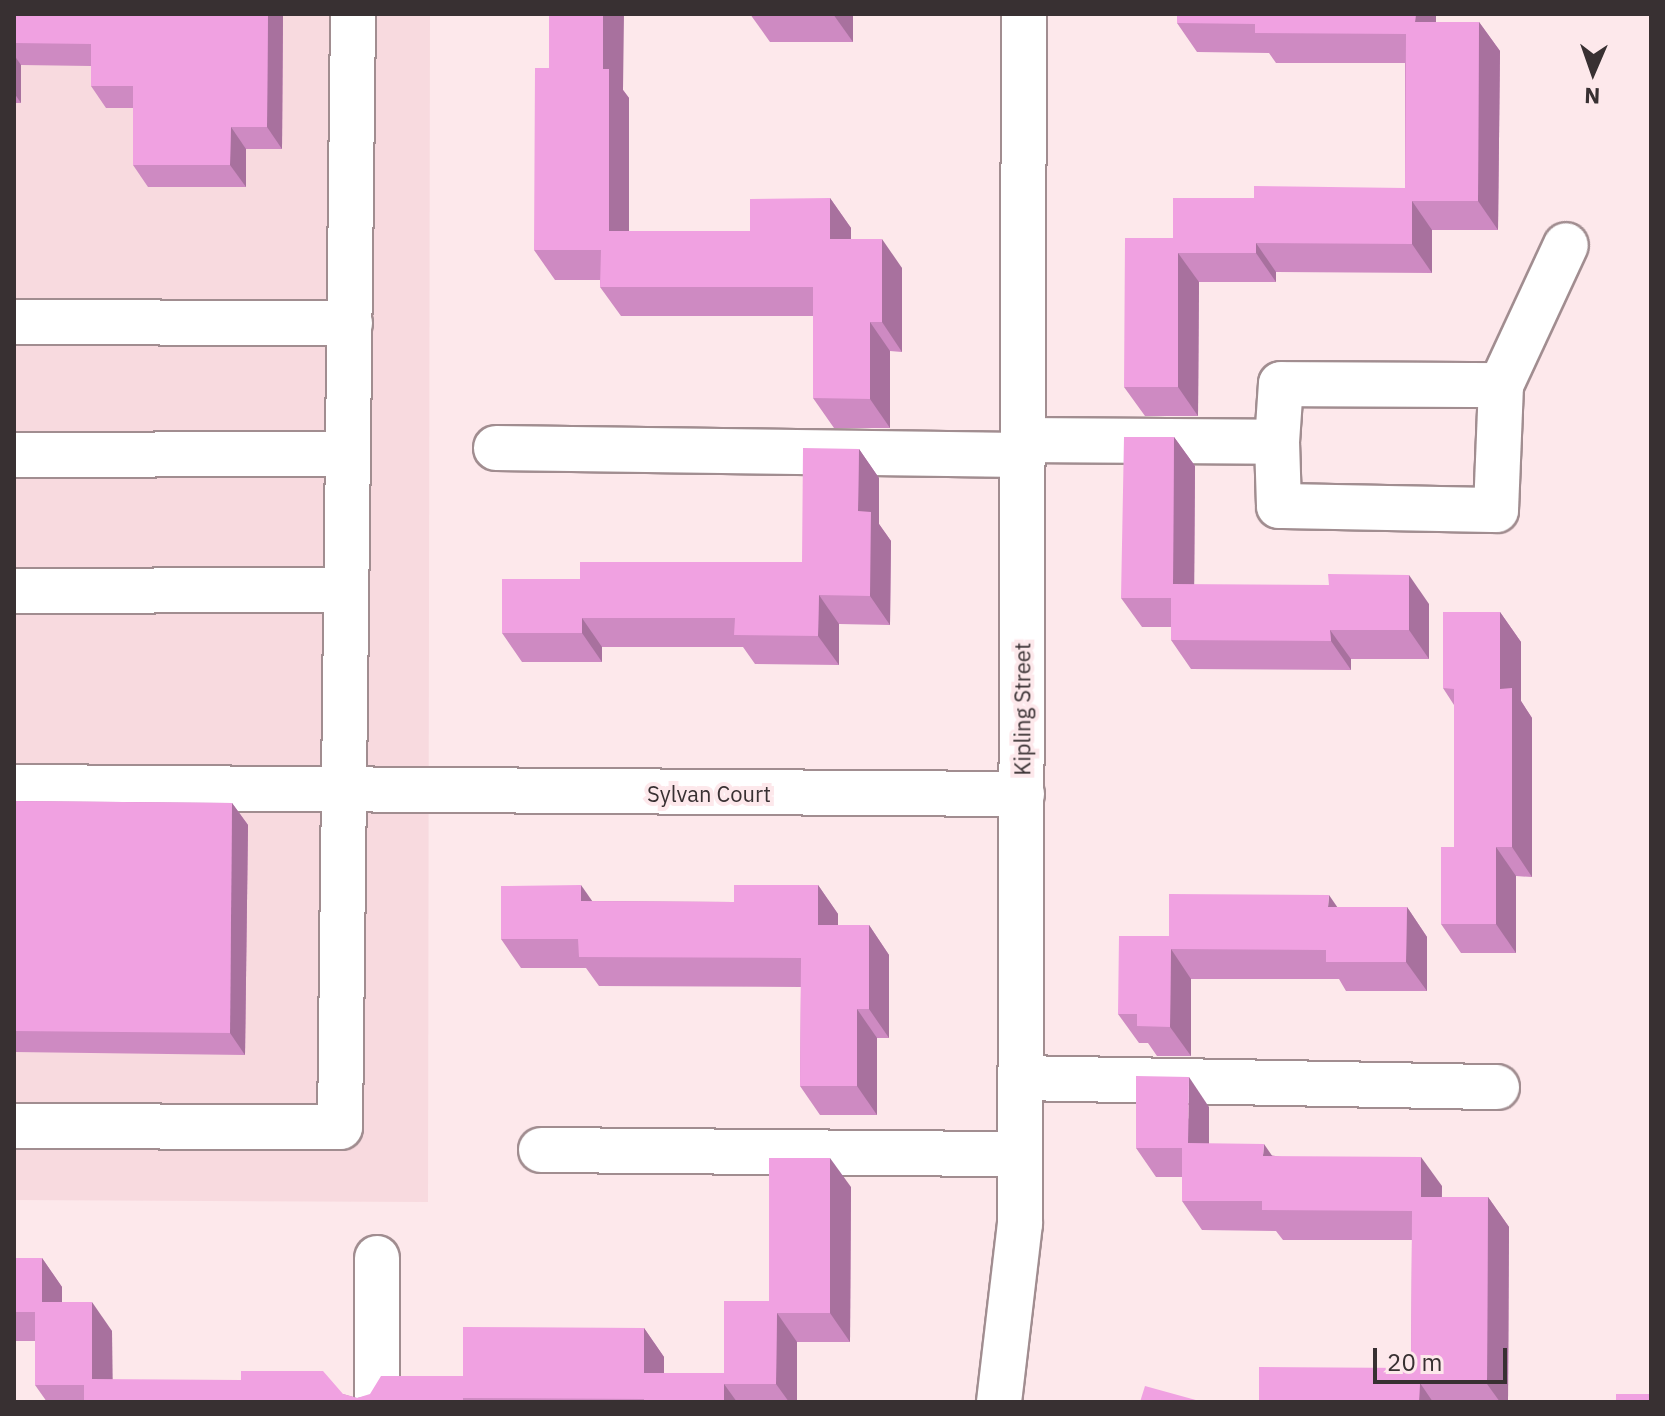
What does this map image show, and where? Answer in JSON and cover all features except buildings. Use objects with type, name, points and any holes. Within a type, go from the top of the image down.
[{"type":"street","points":[[14,1126],[340,1127],[353,14]]},
{"type":"street","name":"Kipling Street","points":[[999,1402],[1015,1291],[1020,1154],[1024,14]]},
{"type":"street","points":[[1501,385],[1281,384],[1277,442],[1279,506],[1496,510],[1501,385],[1566,245]]},
{"type":"street","points":[[14,322],[350,323]]},
{"type":"street","points":[[496,448],[1022,447],[1277,442]]},
{"type":"street","points":[[14,455],[348,454]]},
{"type":"street","points":[[14,591],[346,590]]},
{"type":"street","name":"Sylvan Court","points":[[14,787],[397,793],[1022,794]]},
{"type":"street","points":[[1020,1078],[1497,1087]]},
{"type":"street","points":[[541,1150],[1020,1154]]},
{"type":"street","points":[[377,1258],[377,1402]]},
{"type":"shaded area","points":[[14,14],[430,14],[428,1202],[14,1200]]}]
